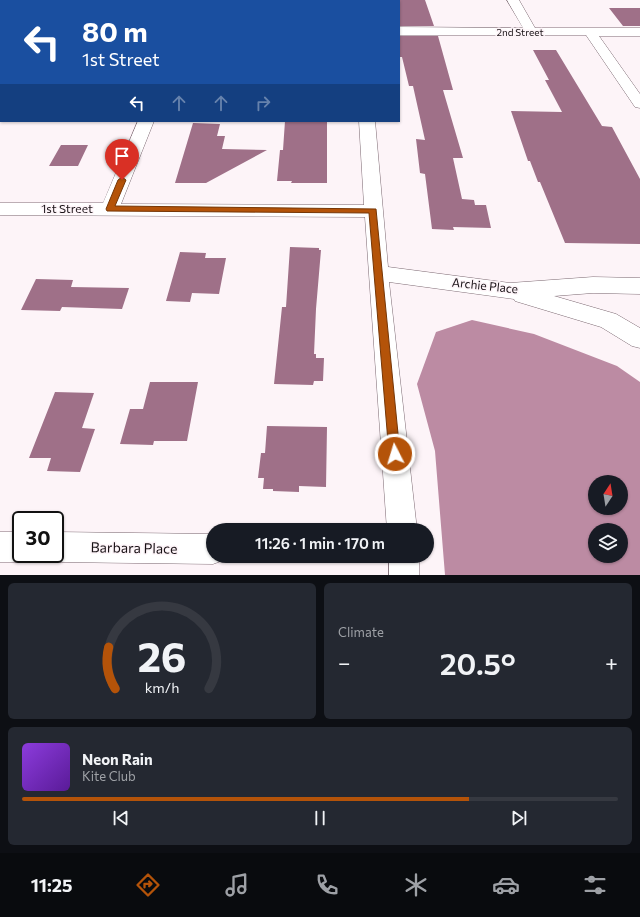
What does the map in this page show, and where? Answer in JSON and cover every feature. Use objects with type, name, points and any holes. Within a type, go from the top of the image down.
[{"type":"street","points":[[513,0],[531,32]]},
{"type":"street","name":"2nd Street","points":[[400,31],[640,32]]},
{"type":"street","points":[[590,32],[640,104]]},
{"type":"street","points":[[110,209],[146,122]]},
{"type":"street","points":[[367,122],[378,273],[401,523]]},
{"type":"street","name":"1st Street","points":[[0,209],[373,211]]},
{"type":"street","name":"Archie Place","points":[[378,273],[510,291],[593,286],[640,286]]},
{"type":"street","points":[[510,291],[608,320],[640,339]]},
{"type":"street","points":[[0,547],[12,547]]},
{"type":"street","name":"Barbara Place","points":[[64,548],[206,549]]},
{"type":"street","points":[[404,563],[404,575]]},
{"type":"shaded area","points":[[472,320],[534,334],[617,366],[640,382],[640,575],[445,575],[435,451],[417,384],[436,332]]},
{"type":"building","points":[[400,0],[425,0],[434,26],[400,26]]},
{"type":"building","points":[[609,8],[640,8],[640,26],[623,26]]},
{"type":"building","points":[[400,36],[438,36],[453,90],[443,90],[463,158],[453,158],[462,199],[474,200],[475,205],[486,205],[491,228],[453,227],[454,230],[432,229],[425,174],[420,173],[416,139],[425,140],[413,86],[409,86],[402,57],[400,57]]},
{"type":"building","points":[[533,50],[556,50],[602,126],[612,127],[640,179],[640,244],[565,243],[540,182],[538,182],[530,161],[528,161],[511,111],[562,112],[545,80],[549,80]]},
{"type":"building","points":[[285,122],[327,122],[327,183],[291,183],[292,181],[277,181],[280,150],[283,150]]},
{"type":"building","points":[[193,123],[220,124],[217,136],[225,136],[222,149],[267,150],[206,183],[175,183]]},
{"type":"building","points":[[61,145],[88,145],[78,166],[49,166]]},
{"type":"building","points":[[290,247],[319,248],[319,250],[321,250],[314,354],[316,354],[316,358],[324,358],[323,381],[314,381],[313,385],[274,384],[282,307],[286,307]]},
{"type":"building","points":[[180,252],[206,253],[205,258],[226,258],[219,294],[192,293],[190,302],[166,301]]},
{"type":"building","points":[[36,279],[73,280],[71,287],[129,288],[122,309],[62,307],[60,311],[21,310]]},
{"type":"building","points":[[150,382],[198,382],[187,441],[154,441],[153,445],[120,444],[130,409],[143,409]]},
{"type":"building","points":[[55,392],[94,393],[82,428],[95,429],[80,472],[47,471],[51,458],[29,458]]},
{"type":"building","points":[[267,426],[327,427],[326,487],[299,486],[299,492],[263,489],[264,478],[258,478],[261,453],[265,453]]},
{"type":"route","points":[[122,180],[110,209],[373,211],[395,454]]}]
